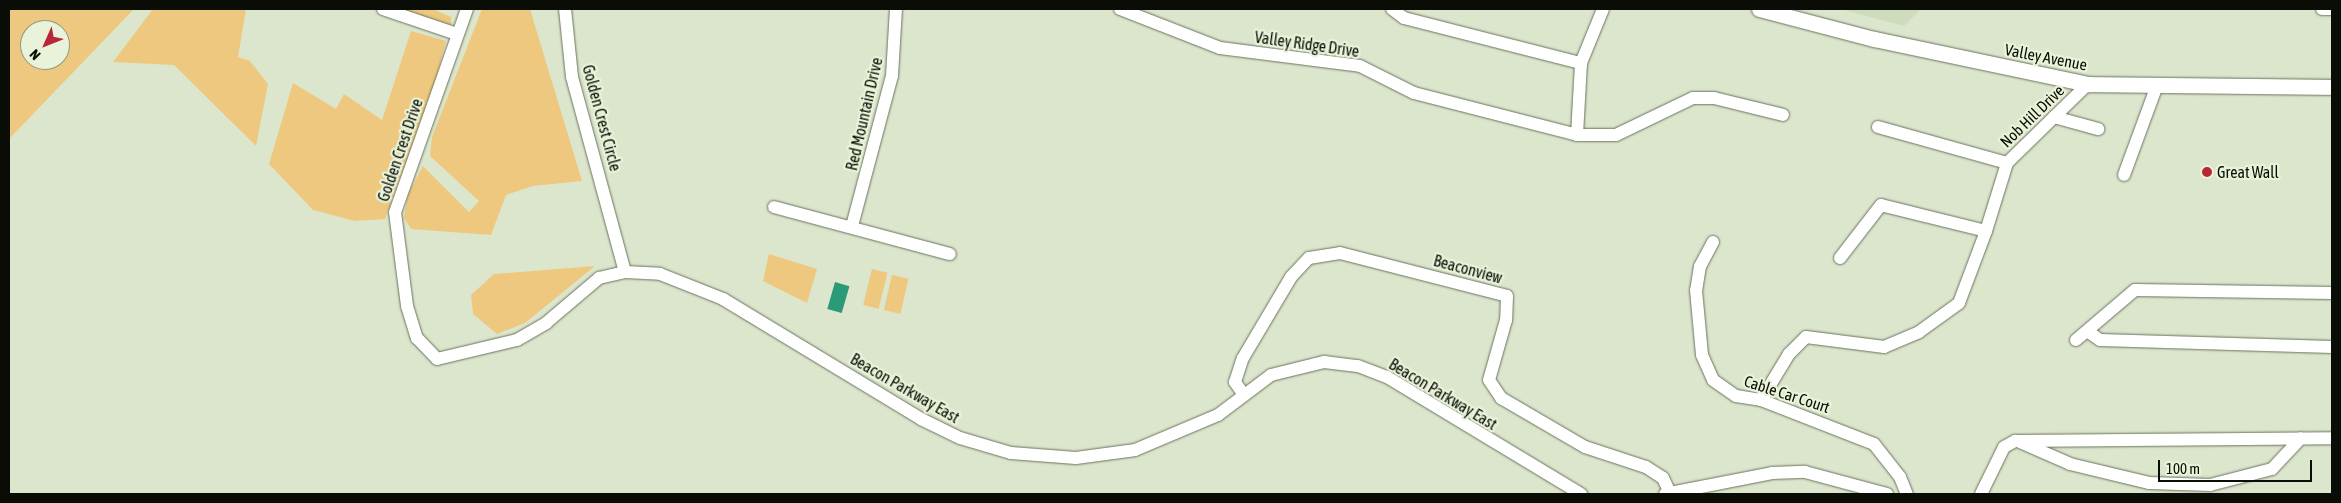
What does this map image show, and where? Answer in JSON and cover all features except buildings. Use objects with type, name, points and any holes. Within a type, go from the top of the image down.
[{"type":"main road","name":"Valley Avenue","points":[[1759,9],[1781,11],[1874,39],[2088,84],[2156,88],[2332,87]]},
{"type":"street","points":[[383,9],[457,34]]},
{"type":"street","name":"Golden Crest Drive","points":[[437,359],[417,338],[407,306],[395,212],[467,9]]},
{"type":"street","name":"Golden Crest Circle","points":[[565,9],[572,78],[609,205],[625,272]]},
{"type":"street","name":"Red Mountain Drive","points":[[852,226],[892,76],[896,9]]},
{"type":"street","name":"Valley Ridge Drive","points":[[1120,9],[1220,48],[1360,66],[1414,93],[1577,135],[1616,134],[1693,98],[1714,98],[1783,115]]},
{"type":"street","points":[[1392,9],[1404,18],[1581,63]]},
{"type":"street","points":[[1577,135],[1581,63],[1603,9]]},
{"type":"street","points":[[2322,9],[2332,9]]},
{"type":"street","name":"Nob Hill Drive","points":[[1761,400],[1789,354],[1806,337],[1884,347],[1919,332],[1959,303],[1986,231],[2007,163],[2088,84]]},
{"type":"street","points":[[2124,174],[2156,88]]},
{"type":"street","points":[[2054,117],[2098,129]]},
{"type":"street","points":[[1878,127],[2007,163]]},
{"type":"street","points":[[1840,258],[1881,205],[1986,231]]},
{"type":"street","points":[[774,207],[852,226],[950,254]]},
{"type":"street","name":"Cable Car Court","points":[[1713,242],[1700,266],[1696,290],[1702,355],[1713,380],[1736,396],[1761,400],[1874,444],[1900,477],[1907,494]]},
{"type":"street","name":"Beaconview","points":[[1244,395],[1235,382],[1243,358],[1291,277],[1309,258],[1340,253],[1507,296],[1506,320],[1489,380],[1501,398],[1585,447],[1646,467],[1663,478],[1668,494]]},
{"type":"street","name":"Beacon Parkway East","points":[[437,359],[517,340],[546,323],[599,278],[625,272],[660,274],[723,299],[922,419],[960,438],[1011,454],[1076,458],[1135,450],[1218,415],[1271,375],[1298,365],[1324,362],[1358,366],[1387,377],[1581,494]]},
{"type":"street","points":[[2076,340],[2090,332],[2135,290],[2332,293]]},
{"type":"street","points":[[2090,332],[2100,340],[2332,348]]},
{"type":"street","points":[[2015,440],[2070,464],[2149,483],[2210,485],[2272,469],[2301,438]]},
{"type":"street","points":[[1981,494],[2004,447],[2015,440],[2332,438]]},
{"type":"street","points":[[1668,494],[1772,473],[1805,472],[1887,494]]},
{"type":"shaded area","points":[[9,9],[134,9],[9,139]]},
{"type":"shaded area","points":[[153,9],[246,9],[238,57],[250,61],[268,84],[256,146],[174,65],[113,62]]},
{"type":"shaded area","points":[[399,9],[433,9],[451,17],[451,27]]},
{"type":"shaded area","points":[[482,9],[530,9],[582,181],[533,186],[506,195],[491,235],[411,229],[404,218],[408,194],[423,166],[469,212],[479,201],[430,156],[432,137]]},
{"type":"shaded area","points":[[1840,9],[1921,9],[1904,26]]},
{"type":"shaded area","points":[[411,31],[446,41],[436,80],[385,219],[355,221],[313,210],[269,164],[293,83],[336,109],[344,94],[382,120]]},
{"type":"shaded area","points":[[769,254],[817,269],[807,303],[763,281]]},
{"type":"shaded area","points":[[595,266],[525,323],[497,334],[473,314],[471,295],[494,274]]},
{"type":"shaded area","points":[[872,269],[888,273],[879,309],[863,305]]},
{"type":"shaded area","points":[[892,275],[909,279],[900,314],[884,310]]},
{"type":"shaded area","points":[[835,282],[849,286],[842,313],[827,309]]},
{"type":"place","name":"Great Wall","points":[[2207,172]]}]
